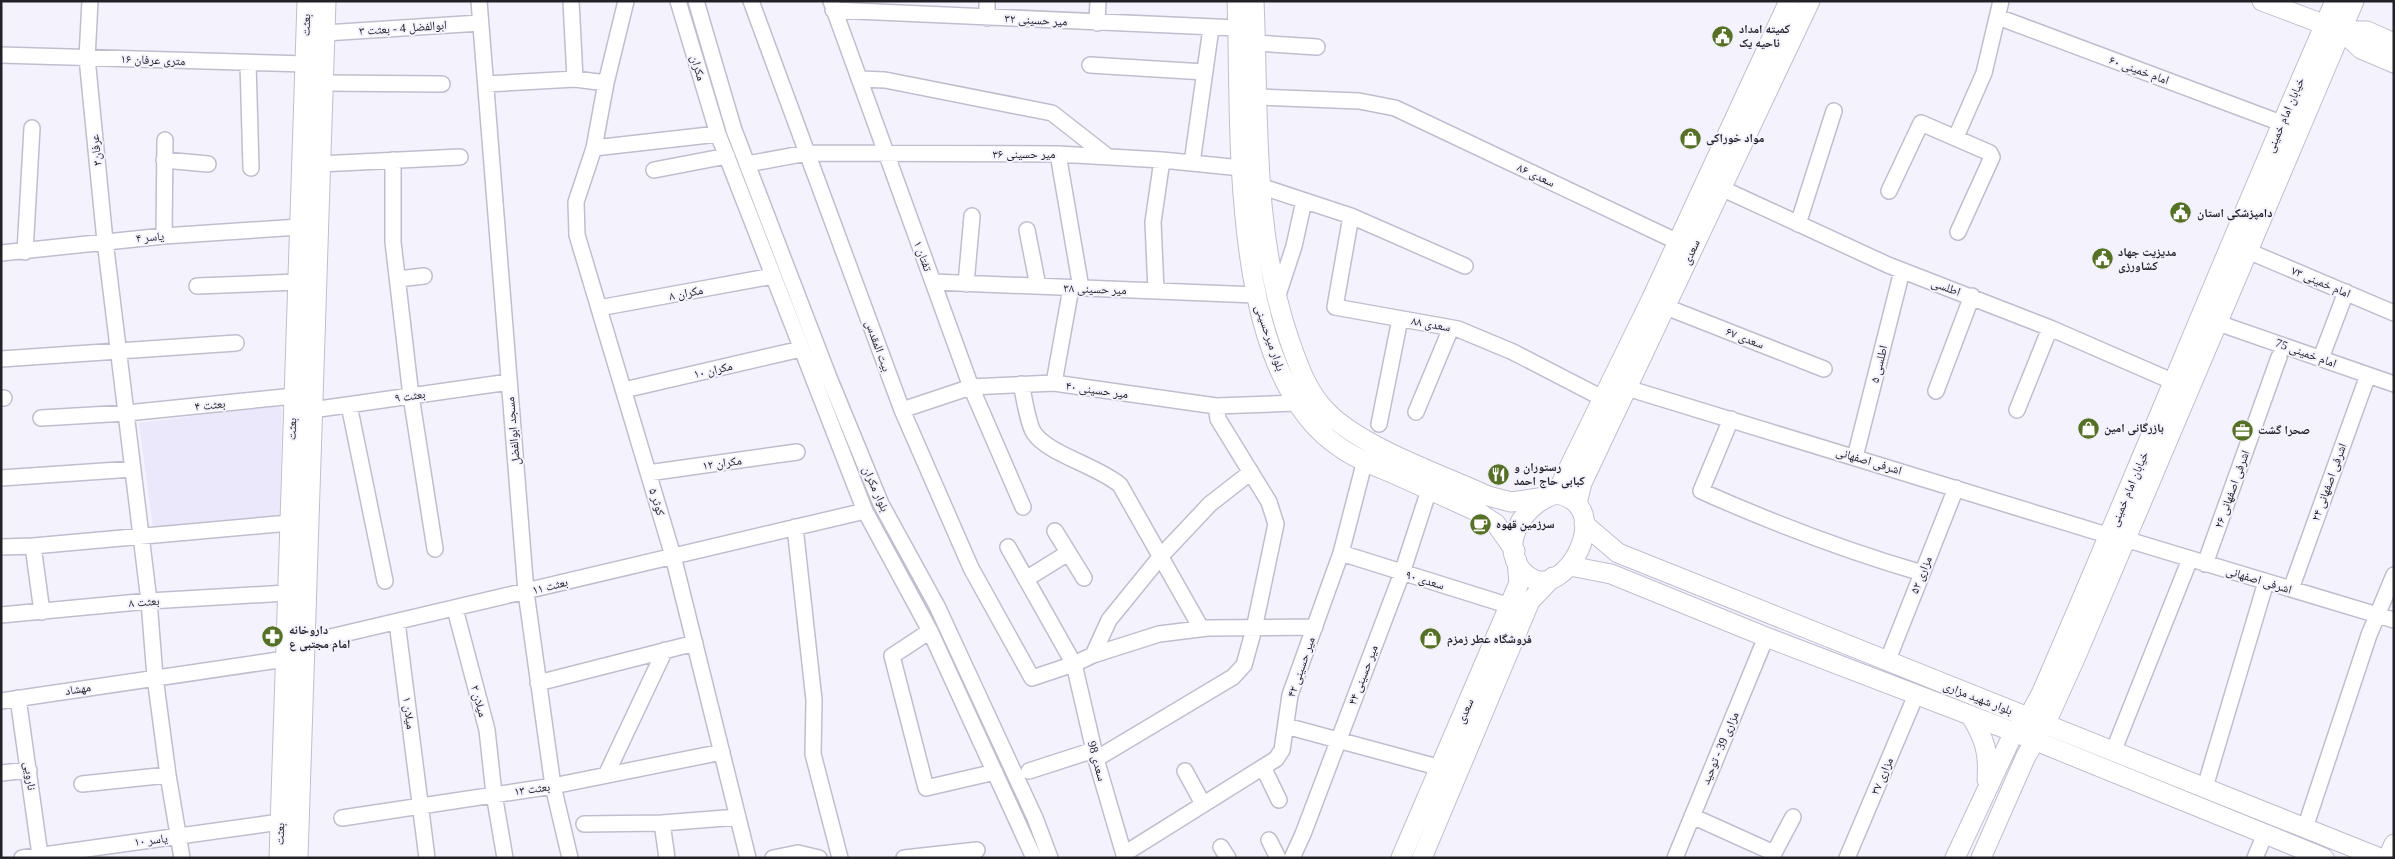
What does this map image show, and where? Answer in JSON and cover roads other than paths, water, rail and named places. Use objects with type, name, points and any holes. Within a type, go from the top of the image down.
[{"type":"main road","name":"بعثت","points":[[279,858],[307,1]]},
{"type":"main road","name":"بعثت","points":[[298,858],[326,1]]},
{"type":"main road","name":"بلوار میرحسینی","points":[[1237,1],[1241,168],[1249,258],[1256,295],[1280,369],[1296,403],[1314,425],[1341,448],[1478,512],[1496,524],[1516,556]]},
{"type":"main road","name":"بلوار میرحسینی","points":[[1254,1],[1260,186],[1268,258],[1276,299],[1297,362],[1312,393],[1327,412],[1351,433],[1488,496],[1512,502],[1551,496]]},
{"type":"main road","name":"سعدی","points":[[1551,496],[1604,399],[1789,1]]},
{"type":"main road","name":"سعدی","points":[[1577,503],[1582,483],[1810,1]]},
{"type":"main road","points":[[2262,1],[2333,28],[2367,31],[2394,43]]},
{"type":"main road","name":"خیابان امام خمینی","points":[[1981,858],[2026,756],[2035,741],[2037,721],[2118,537],[2218,322],[2248,251],[2333,28],[2335,1]]},
{"type":"main road","name":"خیابان امام خمینی","points":[[2118,537],[2174,382],[2281,123],[2333,28],[2354,1]]},
{"type":"main road","points":[[2333,28],[2361,49],[2394,63]]},
{"type":"main road","points":[[298,253],[317,252]]},
{"type":"main road","points":[[1551,496],[1568,496],[1577,503],[1584,524],[1580,551],[1570,566],[1553,578],[1531,579],[1522,571],[1516,556],[1514,541],[1518,524],[1529,508],[1551,496]]},
{"type":"main road","name":"بلوار شهید مزاری","points":[[1584,524],[1618,553],[1886,662],[2380,858]]},
{"type":"main road","name":"سعدی","points":[[1401,858],[1519,583],[1516,556]]},
{"type":"main road","name":"بلوار شهید مزاری","points":[[1570,566],[1611,574],[1766,637],[2014,732],[2324,858]]},
{"type":"main road","name":"سعدی","points":[[1422,858],[1530,601],[1553,578]]},
{"type":"main road","points":[[1971,716],[1985,739],[1988,762],[1986,792]]},
{"type":"main road","name":"خیابان امام خمینی","points":[[1955,858],[2014,732],[2037,721]]},
{"type":"main road","points":[[2388,858],[2394,844]]},
{"type":"street","name":"عرفان۳","points":[[90,1],[87,58],[105,241],[149,601],[155,677],[182,858]]},
{"type":"street","name":"مسجد ابوالفضل","points":[[479,1],[526,592],[553,786],[570,858]]},
{"type":"street","points":[[571,1],[575,79]]},
{"type":"street","name":"کوثر ۵","points":[[626,1],[606,83],[594,148],[576,202],[578,235],[673,556],[748,858]]},
{"type":"street","name":"مکران","points":[[678,1],[718,134]]},
{"type":"street","name":"مکران","points":[[696,1],[727,109]]},
{"type":"street","name":"بیت المقدس","points":[[751,1],[902,410],[971,568],[1032,678],[1074,664]]},
{"type":"street","points":[[986,18],[987,1]]},
{"type":"street","points":[[1097,23],[1098,1]]},
{"type":"street","points":[[1956,137],[1984,73],[2001,1]]},
{"type":"street","name":"میر حسینی ۳۲","points":[[832,6],[986,18],[1238,28]]},
{"type":"street","name":"تفتان ۱","points":[[832,6],[972,387],[1022,508]]},
{"type":"street","name":"امام خمینی ۶۰","points":[[1998,17],[2281,123]]},
{"type":"street","name":"ابوالفضل 4 - بعثت ۳","points":[[325,33],[480,23]]},
{"type":"street","points":[[1192,163],[1211,28]]},
{"type":"street","points":[[1256,43],[1317,47]]},
{"type":"street","name":"۱۶ متری عرفان","points":[[1,55],[305,64]]},
{"type":"street","points":[[248,62],[251,168]]},
{"type":"street","points":[[1090,65],[1205,72]]},
{"type":"street","points":[[486,84],[575,79],[606,83]]},
{"type":"street","points":[[859,80],[885,80],[1052,113],[1107,156]]},
{"type":"street","points":[[323,83],[442,84]]},
{"type":"street","name":"سعدی ۸۶","points":[[1258,97],[1359,101],[1395,108],[1678,242]]},
{"type":"street","name":"بلوار مکران","points":[[727,109],[828,375],[882,504],[937,606],[1035,818],[1050,858]]},
{"type":"street","points":[[1798,224],[1834,110]]},
{"type":"street","points":[[1889,191],[1921,124],[1956,137],[1990,154],[1992,157],[1958,232]]},
{"type":"street","points":[[25,252],[32,128]]},
{"type":"street","points":[[594,148],[718,134]]},
{"type":"street","name":"بلوار مکران","points":[[718,134],[865,511],[930,631],[1034,858]]},
{"type":"street","points":[[164,236],[165,140]]},
{"type":"street","name":"میر حسینی ۳۶","points":[[747,164],[807,153],[1058,154],[1162,160],[1241,168]]},
{"type":"street","points":[[1054,383],[1076,288],[1058,154]]},
{"type":"street","points":[[320,164],[460,156]]},
{"type":"street","points":[[654,170],[727,156]]},
{"type":"street","points":[[164,160],[208,164]]},
{"type":"street","points":[[393,160],[393,242],[411,396],[435,549]]},
{"type":"street","points":[[1156,291],[1153,222],[1162,160]]},
{"type":"street","points":[[1260,186],[1351,216],[1464,266]]},
{"type":"street","name":"اطلسی","points":[[1721,188],[1902,271],[1972,296],[2174,382]]},
{"type":"street","points":[[1276,299],[1294,246],[1304,201]]},
{"type":"street","points":[[966,284],[972,216]]},
{"type":"street","name":"سعدی ۸۸","points":[[1351,216],[1335,307],[1450,328],[1512,352],[1604,399]]},
{"type":"street","name":"یاسر ۴","points":[[1,253],[25,252],[105,241],[299,227]]},
{"type":"street","points":[[1027,230],[1038,286]]},
{"type":"street","name":"امام خمینی ۷۳","points":[[2248,251],[2394,313]]},
{"type":"street","name":"اطلسی ۵","points":[[1855,457],[1902,271]]},
{"type":"street","points":[[398,279],[424,276]]},
{"type":"street","name":"مکران ۸","points":[[599,308],[773,276]]},
{"type":"street","points":[[196,286],[297,282]]},
{"type":"street","name":"میر حسینی ۳۸","points":[[933,282],[1256,295]]},
{"type":"street","points":[[782,297],[797,292]]},
{"type":"street","points":[[2321,358],[2346,292]]},
{"type":"street","points":[[1936,391],[1972,296]]},
{"type":"street","name":"سعدی ۶۷","points":[[1666,307],[1824,369]]},
{"type":"street","points":[[1379,424],[1400,319]]},
{"type":"street","name":"امام خمینی 75","points":[[2218,322],[2394,384]]},
{"type":"street","points":[[1416,412],[1450,328]]},
{"type":"street","points":[[2017,410],[2050,328]]},
{"type":"street","points":[[1,359],[236,343]]},
{"type":"street","name":"مکران ۱۰","points":[[624,390],[802,349]]},
{"type":"street","name":"اشرفی اصفهانی ۲۶","points":[[2205,564],[2279,357]]},
{"type":"street","name":"اشرفی اصفهانی ۲۴","points":[[2290,590],[2368,375]]},
{"type":"street","name":"بعثت ۹","points":[[312,410],[509,382]]},
{"type":"street","name":"میر حسینی ۴۰","points":[[902,410],[972,387],[1054,383],[1216,406],[1296,403]]},
{"type":"street","points":[[1021,384],[1033,433],[1050,446],[1109,475],[1120,485],[1201,628]]},
{"type":"street","name":"اشرفی اصفهانی","points":[[1627,388],[2394,620]]},
{"type":"street","name":"بعثت ۴","points":[[42,418],[127,414],[294,396]]},
{"type":"street","points":[[349,405],[385,581]]},
{"type":"street","points":[[1029,771],[1095,754],[1239,672],[1244,665],[1254,629],[1276,524],[1269,502],[1218,419],[1216,406]]},
{"type":"street","points":[[1731,419],[1701,490],[1779,525],[1866,557],[1922,573]]},
{"type":"street","name":"مکران ۱۲","points":[[648,473],[797,452]]},
{"type":"street","name":"میر حسینی ۴۲","points":[[1124,856],[1276,759],[1282,750],[1290,695],[1341,553],[1364,460]]},
{"type":"street","points":[[1,478],[133,469]]},
{"type":"street","points":[[1093,654],[1109,620],[1161,556],[1210,504],[1251,472]]},
{"type":"street","name":"مزاری ۵۲","points":[[1886,662],[1956,488]]},
{"type":"street","name":"میر حسینی ۴۴","points":[[1292,858],[1402,573],[1428,490]]},
{"type":"street","name":"بعثت ۱۱","points":[[305,643],[865,511]]},
{"type":"street","points":[[1,546],[33,546],[289,523]]},
{"type":"street","points":[[795,528],[814,700],[813,754],[840,858]]},
{"type":"street","points":[[1055,531],[1084,578]]},
{"type":"street","points":[[33,546],[42,612]]},
{"type":"street","name":"سعدی 98","points":[[1008,546],[1074,664],[1095,754],[1124,856]]},
{"type":"street","points":[[1026,579],[1068,553]]},
{"type":"street","name":"سعدی ۹۰","points":[[1341,553],[1510,606]]},
{"type":"street","points":[[2113,752],[2190,559]]},
{"type":"street","points":[[2305,828],[2341,718],[2394,575]]},
{"type":"street","points":[[2205,787],[2266,582]]},
{"type":"street","name":"بعثت ۸","points":[[1,615],[149,601],[287,593]]},
{"type":"street","name":"میلان ۲","points":[[455,609],[487,730],[494,794],[505,858]]},
{"type":"street","name":"میلان ۱","points":[[397,622],[427,858]]},
{"type":"street","points":[[1074,664],[1093,654],[1159,634],[1201,628],[1315,627]]},
{"type":"street","points":[[930,631],[892,656],[926,788],[995,772]]},
{"type":"street","name":"مزاری 39 - توحید","points":[[1675,858],[1766,637]]},
{"type":"street","points":[[538,683],[695,643]]},
{"type":"street","points":[[606,775],[666,650]]},
{"type":"street","name":"مهشاد","points":[[1,700],[285,659]]},
{"type":"street","name":"مزاری ۳۷","points":[[1847,858],[1916,695]]},
{"type":"street","name":"نارویی","points":[[18,698],[29,770],[28,857]]},
{"type":"street","points":[[1286,726],[1440,768]]},
{"type":"street","name":"بعثت ۱۳","points":[[342,818],[553,786],[722,752]]},
{"type":"street","points":[[1263,767],[1279,800]]},
{"type":"street","points":[[1,773],[29,770]]},
{"type":"street","points":[[1185,771],[1203,804]]},
{"type":"street","points":[[82,784],[168,774]]},
{"type":"street","points":[[1692,816],[1774,853],[1792,817]]},
{"type":"street","points":[[584,824],[662,823],[738,817]]},
{"type":"street","name":"یاسر ۱۰","points":[[28,857],[80,854],[280,822]]},
{"type":"street","points":[[662,823],[667,858]]},
{"type":"street","points":[[2256,858],[2265,834]]},
{"type":"street","points":[[1269,840],[1278,858]]},
{"type":"street","points":[[904,858],[976,850]]},
{"type":"street","points":[[773,858],[798,853],[819,858]]},
{"type":"place","name":"کمیته امداد ناحیه یک","points":[[1723,36]]},
{"type":"place","name":"مواد خوراکی","points":[[1690,138]]},
{"type":"place","name":"دامپزشکی استان","points":[[2181,213]]},
{"type":"place","name":"مدیزیت جهاد کشاورزی","points":[[2102,259]]},
{"type":"place","name":"بازرگانی امین","points":[[2088,428]]},
{"type":"place","name":"صحرا گشت","points":[[2242,430]]},
{"type":"place","name":"رستوران و کبابی حاج احمد","points":[[1498,474]]},
{"type":"place","name":"سرزمین قهوه","points":[[1480,524]]},
{"type":"place","name":"داروخانه امام مجتبی ع","points":[[273,637]]},
{"type":"place","name":"فروشگاه عطر زمزم","points":[[1431,639]]}]
